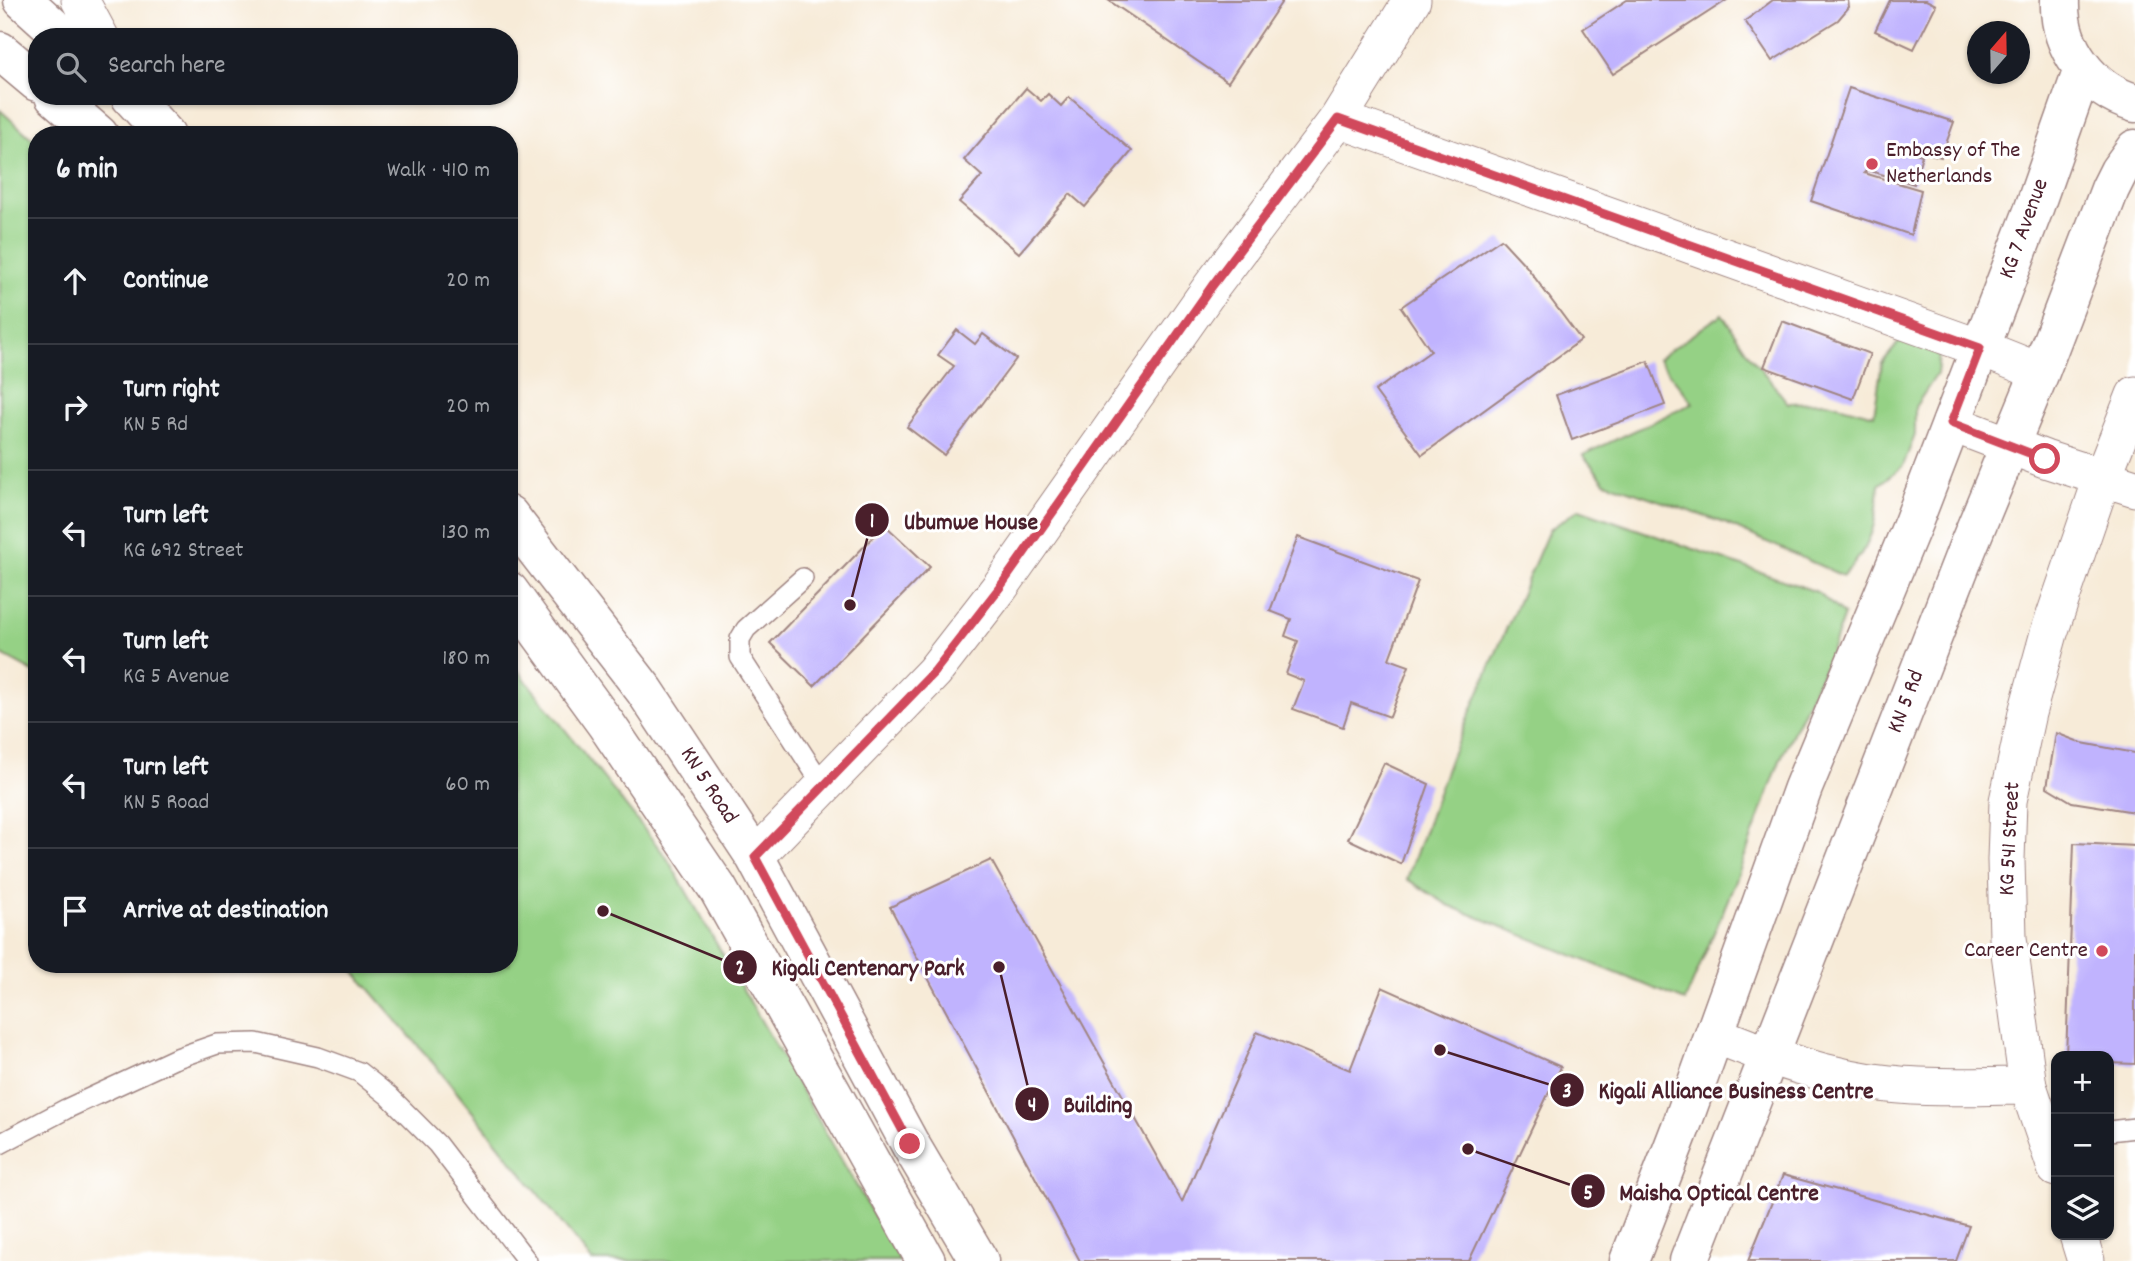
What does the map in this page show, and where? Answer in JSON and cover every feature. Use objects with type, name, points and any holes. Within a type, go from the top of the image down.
[{"type":"main road","points":[[23,0],[54,28]]},
{"type":"main road","points":[[2060,0],[2059,15],[2067,44],[2083,69],[2105,89],[2135,103]]},
{"type":"main road","points":[[0,51],[28,74]]},
{"type":"main road","name":"KG 7 Avenue","points":[[1980,348],[2033,211],[2083,69]]},
{"type":"main road","points":[[64,105],[89,126]]},
{"type":"main road","points":[[139,105],[158,126]]},
{"type":"main road","name":"KN 5 Rd","points":[[1689,1261],[2110,189],[2135,149]]},
{"type":"main road","points":[[1629,1261],[1682,1124],[1803,788],[1913,523],[1980,348]]},
{"type":"main road","name":"KN 5 Road","points":[[518,527],[645,691],[755,857],[910,1144],[979,1261]]},
{"type":"main road","points":[[518,603],[600,715],[718,889],[926,1261]]},
{"type":"street","points":[[80,0],[95,28]]},
{"type":"street","points":[[755,857],[934,672],[1000,587],[1212,286],[1338,119],[1412,0]]},
{"type":"street","points":[[1338,119],[1980,348],[2040,372]]},
{"type":"street","name":"KG 541 Street","points":[[2051,1142],[2028,1086],[2008,938],[2008,801],[2027,713],[2049,634],[2119,482],[2135,395]]},
{"type":"street","points":[[1951,423],[2045,459],[2119,482]]},
{"type":"street","points":[[1714,1034],[1768,1056],[1835,1074],[1887,1084],[2028,1086]]},
{"type":"street","points":[[2080,1240],[2086,1261]]},
{"type":"lane","points":[[803,578],[746,629],[740,639],[740,657],[824,787]]},
{"type":"lane","points":[[0,1144],[66,1109],[174,1059],[217,1044],[257,1043],[318,1057],[359,1072],[389,1096],[437,1144],[527,1261]]},
{"type":"lane","points":[[2114,1130],[2135,1128]]},
{"type":"green space","points":[[0,110],[28,135],[28,669],[0,654]]},
{"type":"green space","points":[[1722,314],[1748,353],[1788,403],[1827,402],[1874,415],[1882,363],[1906,334],[1940,347],[1937,374],[1915,407],[1915,435],[1903,466],[1879,485],[1871,535],[1853,566],[1843,576],[1727,524],[1605,482],[1583,455],[1693,403],[1658,359]]},
{"type":"green space","points":[[1579,509],[1817,592],[1844,615],[1827,662],[1781,758],[1735,883],[1685,1001],[1448,905],[1407,879],[1451,757],[1549,530]]},
{"type":"green space","points":[[518,670],[667,858],[900,1261],[592,1261],[439,1070],[356,973],[518,973]]},
{"type":"building","points":[[1108,0],[1283,0],[1228,82]]},
{"type":"building","points":[[1627,0],[1727,0],[1613,74],[1583,29]]},
{"type":"building","points":[[1773,0],[1848,0],[1849,7],[1838,20],[1772,61],[1745,21]]},
{"type":"building","points":[[1890,0],[1926,0],[1936,5],[1914,49],[1875,31]]},
{"type":"building","points":[[1026,88],[1041,101],[1048,94],[1061,106],[1069,97],[1132,151],[1085,207],[1070,194],[1019,253],[959,202],[982,176],[964,160]]},
{"type":"building","name":"Embassy of The Netherlands","points":[[1849,88],[1954,122],[1941,157],[1887,142],[1886,145],[1922,155],[1914,184],[1867,170],[1864,173],[1921,190],[1911,235],[1811,201]]},
{"type":"building","points":[[1501,239],[1526,266],[1581,340],[1422,455],[1375,391],[1431,351],[1401,307]]},
{"type":"building","points":[[1782,321],[1870,354],[1853,399],[1764,367]]},
{"type":"building","points":[[957,330],[975,344],[983,334],[1016,359],[944,455],[907,427],[954,366],[938,355]]},
{"type":"building","points":[[1648,361],[1665,405],[1572,440],[1556,395]]},
{"type":"building","points":[[885,525],[930,567],[814,686],[770,643]]},
{"type":"building","points":[[1298,537],[1418,581],[1389,659],[1409,666],[1390,717],[1351,703],[1343,727],[1293,709],[1304,681],[1286,674],[1298,641],[1285,636],[1291,619],[1270,611]]},
{"type":"building","points":[[2056,733],[2082,743],[2135,753],[2135,812],[2072,802],[2047,787]]},
{"type":"building","points":[[1384,763],[1429,784],[1401,864],[1348,839]]},
{"type":"building","name":"Career Centre","points":[[2074,843],[2135,846],[2135,1064],[2114,1063],[2114,1051],[2066,1051]]},
{"type":"building","points":[[991,860],[1182,1202],[1257,1032],[1350,1070],[1382,987],[1561,1067],[1469,1261],[1080,1261],[890,907]]},
{"type":"building","points":[[1783,1175],[1969,1226],[1956,1261],[1748,1261]]},
{"type":"place","name":"Embassy of The Netherlands","points":[[1872,164]]},
{"type":"place","name":"Ubumwe House","points":[[850,605]]},
{"type":"place","name":"Kigali Centenary Park","points":[[603,911]]},
{"type":"place","name":"Career Centre","points":[[2102,951]]},
{"type":"place","name":"Building","points":[[999,967]]},
{"type":"place","name":"Kigali Alliance Business Centre","points":[[1440,1050]]},
{"type":"place","name":"Maisha Optical Centre","points":[[1468,1149]]},
{"type":"route","points":[[910,1144],[755,857],[934,672],[1000,587],[1212,286],[1338,119],[1980,348],[1951,423],[2045,459]]}]
